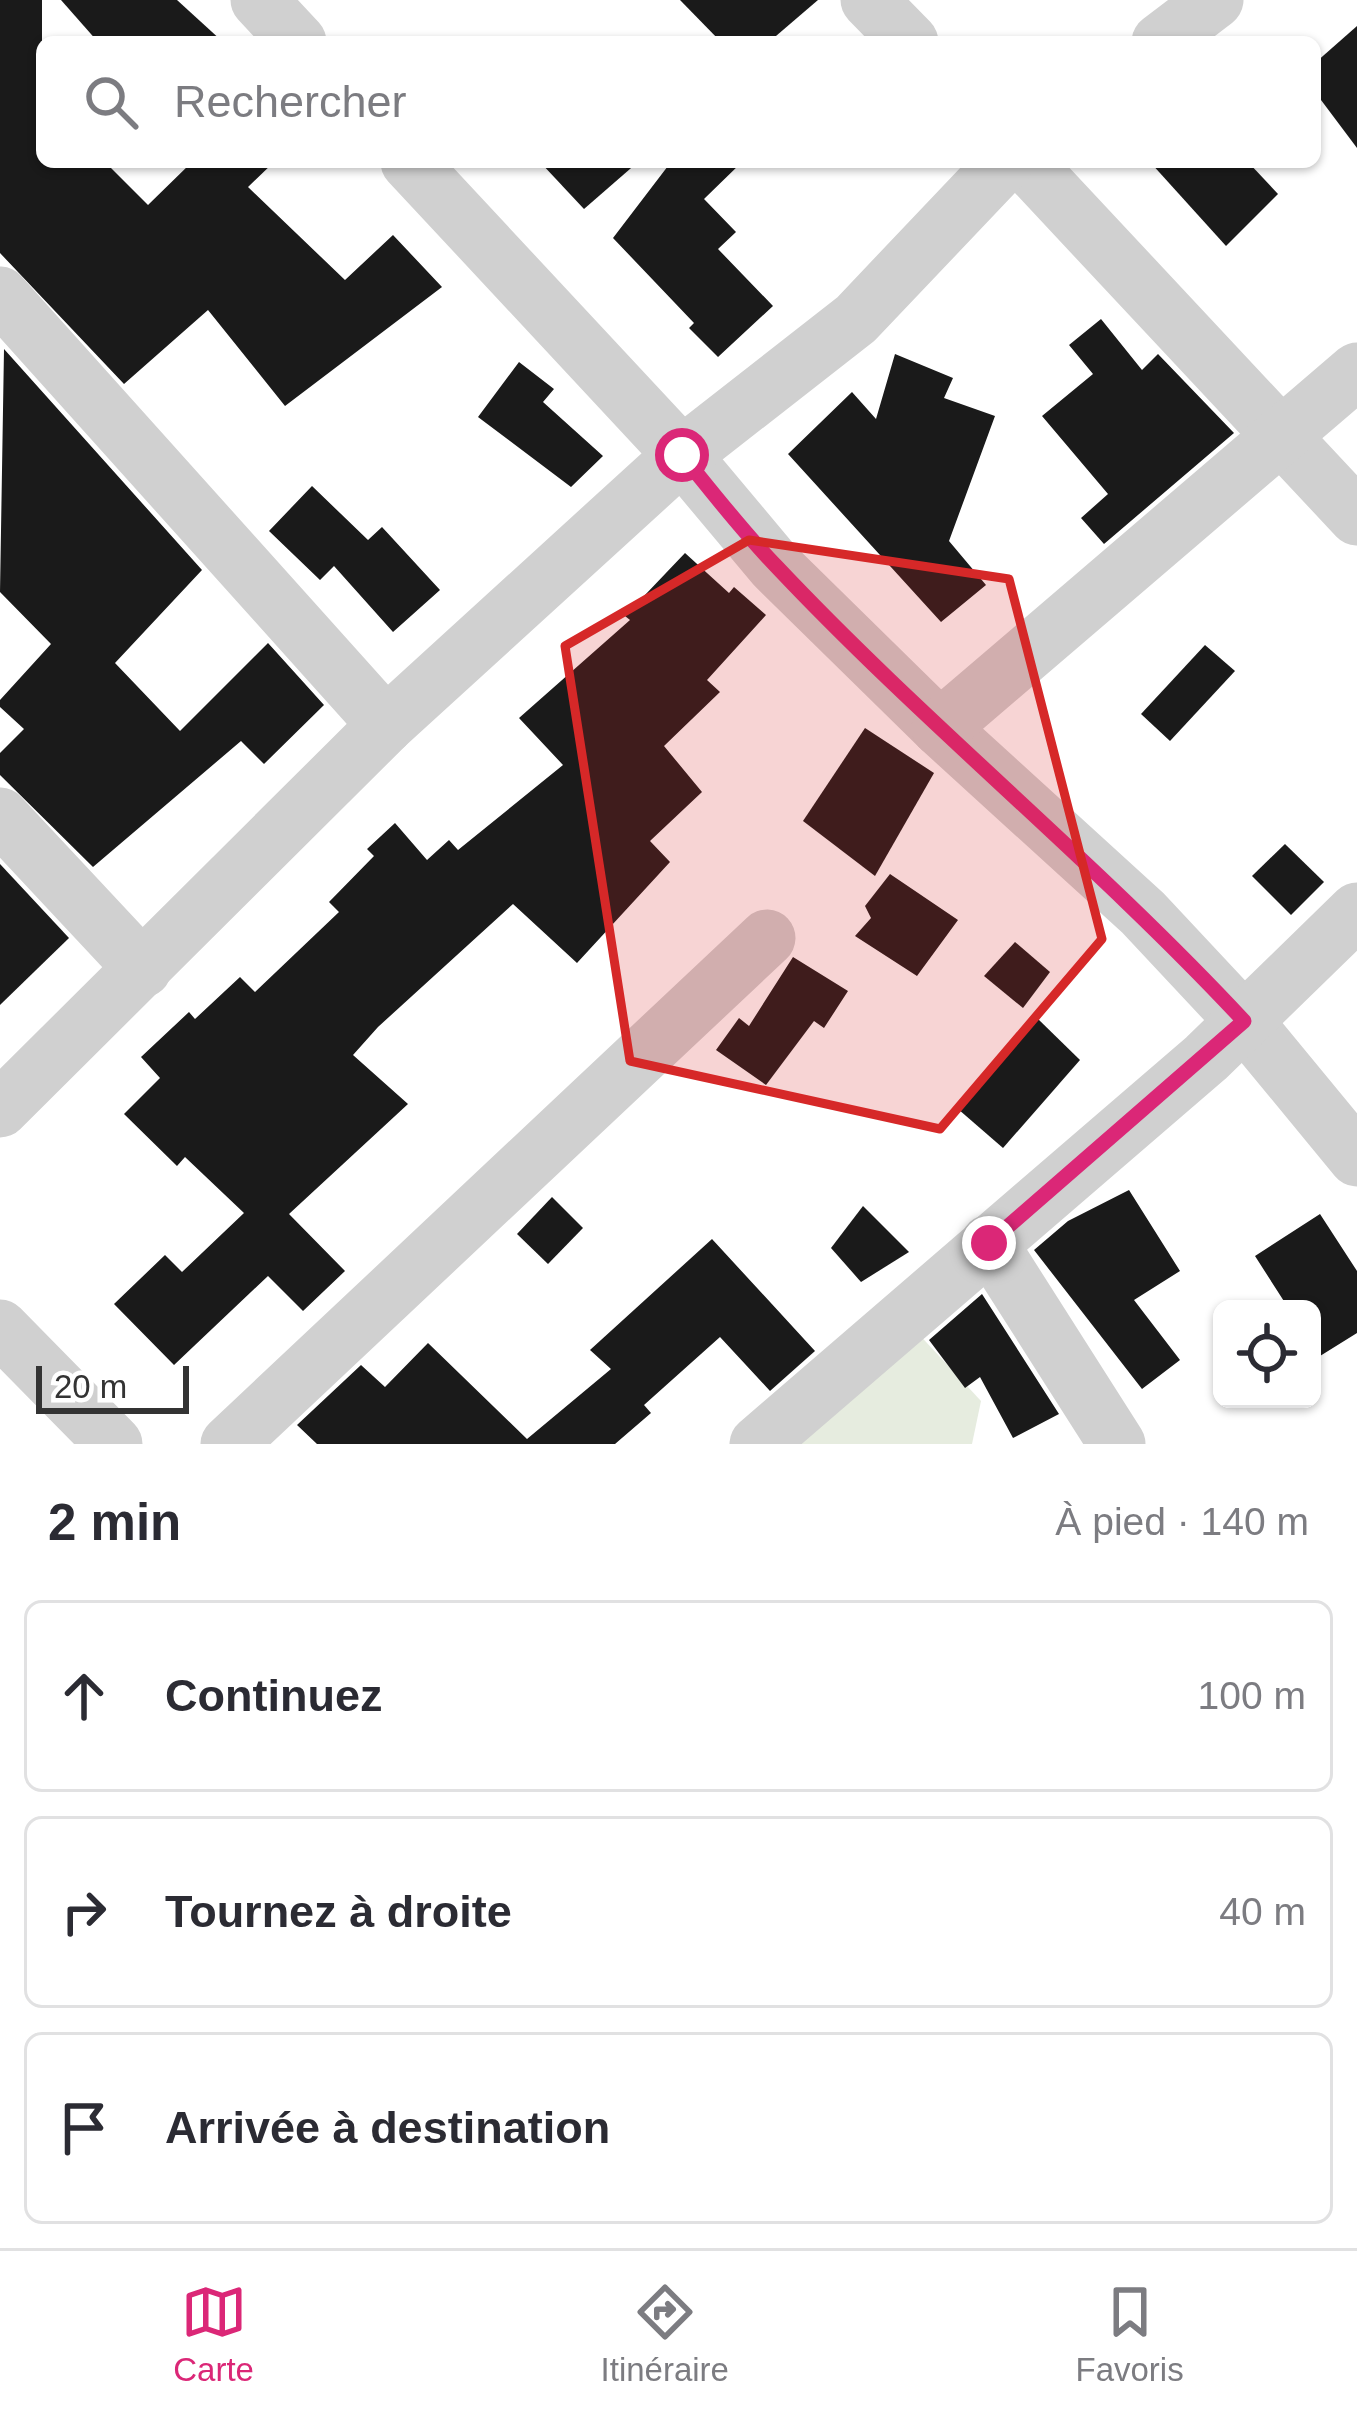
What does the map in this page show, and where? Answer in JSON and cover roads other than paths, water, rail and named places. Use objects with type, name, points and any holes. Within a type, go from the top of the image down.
[{"type":"street","points":[[260,0],[293,36]]},
{"type":"street","points":[[869,0],[904,36]]},
{"type":"street","points":[[1168,36],[1215,0]]},
{"type":"street","points":[[415,168],[682,455],[775,566],[940,728],[1143,913],[1244,1021],[1357,1158]]},
{"type":"street","points":[[0,1108],[386,724],[682,455],[856,319],[999,168]]},
{"type":"street","points":[[1031,168],[1357,517]]},
{"type":"street","points":[[0,296],[386,724]]},
{"type":"street","points":[[940,728],[1357,371]]},
{"type":"street","points":[[0,816],[143,969]]},
{"type":"street","points":[[758,1444],[1244,1021],[1357,911]]},
{"type":"street","points":[[229,1444],[767,938]]},
{"type":"street","points":[[989,1243],[1117,1444]]},
{"type":"street","points":[[0,1328],[114,1444]]}]
